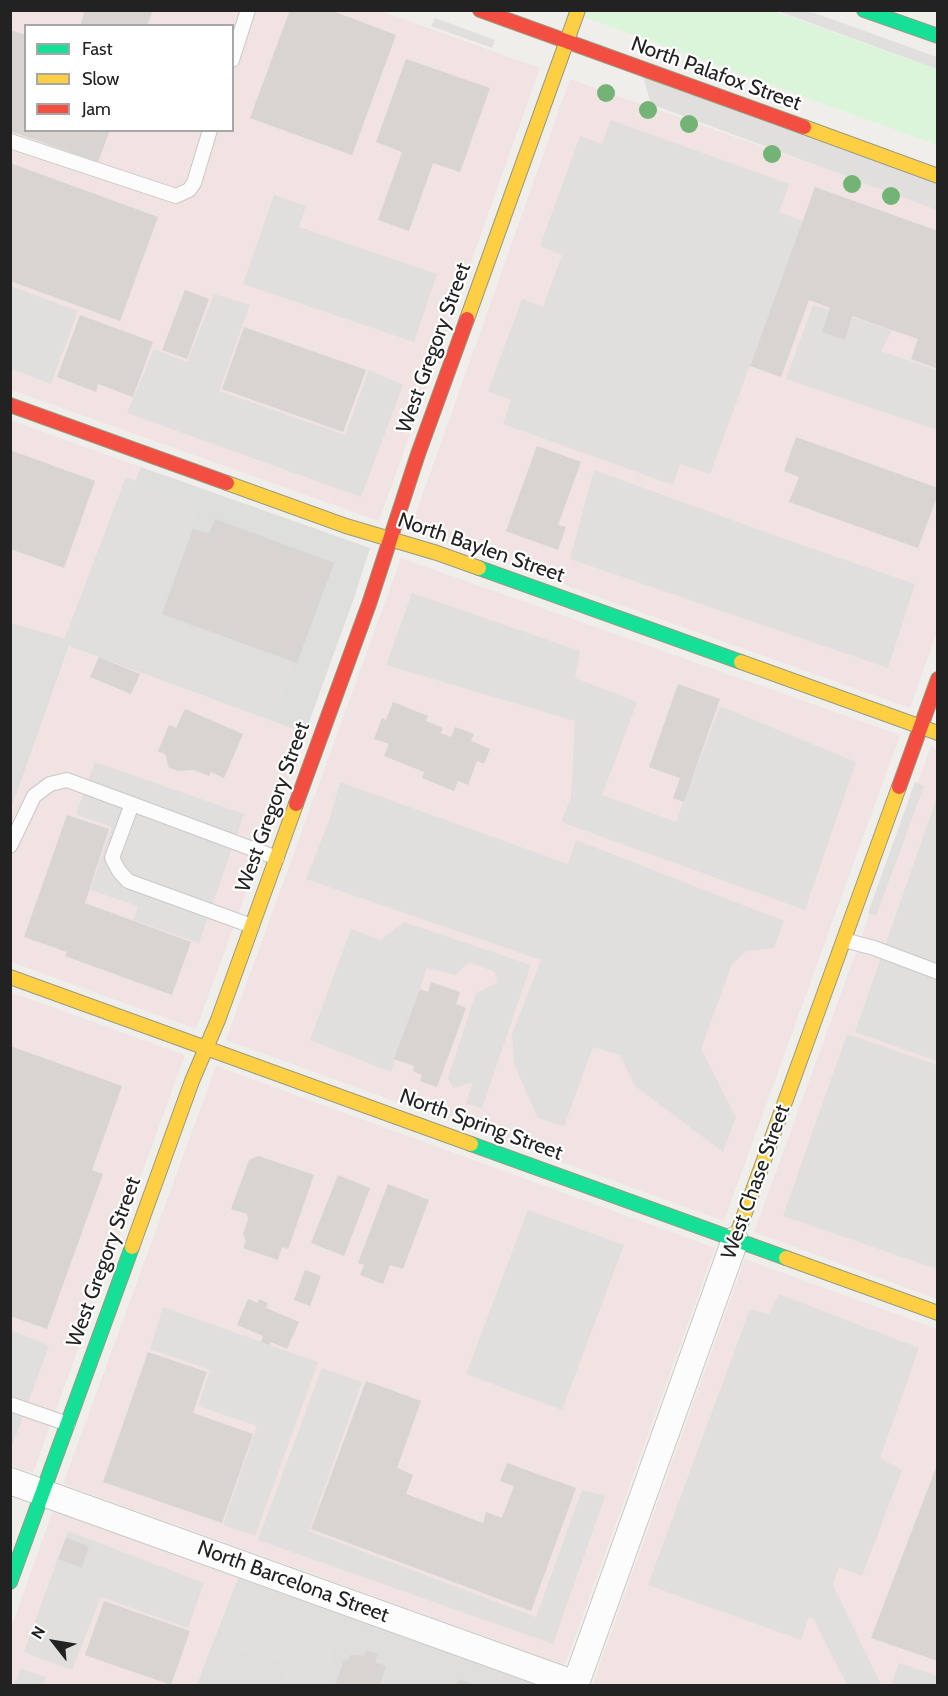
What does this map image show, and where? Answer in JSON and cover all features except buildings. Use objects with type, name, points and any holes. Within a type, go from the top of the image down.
[{"type":"street","name":"North Palafox Street","points":[[480,10],[938,176]]},
{"type":"street","name":"West Gregory Street","points":[[10,1582],[369,604],[418,454],[578,10]]},
{"type":"street","points":[[864,10],[938,36]]},
{"type":"street","name":"North Baylen Street","points":[[10,405],[346,526],[448,557],[938,733]]},
{"type":"street","name":"West Chase Street","points":[[576,1685],[938,680]]},
{"type":"street","name":"North Spring Street","points":[[10,977],[938,1313]]},
{"type":"street","name":"North Barcelona Street","points":[[10,1480],[576,1685]]},
{"type":"lane","points":[[234,54],[248,10]]},
{"type":"lane","points":[[10,141],[176,196],[189,190],[194,183],[209,132]]},
{"type":"lane","points":[[10,846],[34,796],[50,784],[67,780],[277,858]]},
{"type":"lane","points":[[132,804],[112,858],[128,881],[252,926]]},
{"type":"lane","points":[[844,940],[874,948],[938,972]]},
{"type":"lane","points":[[10,1404],[68,1424]]},
{"type":"shaded area","points":[[10,11],[381,11],[540,68],[379,521],[11,390]]},
{"type":"shaded area","points":[[778,11],[809,11],[937,57],[937,69]]},
{"type":"shaded area","points":[[435,18],[495,40],[492,48],[431,26]]},
{"type":"shaded area","points":[[643,77],[937,184],[937,210],[651,104]]},
{"type":"shaded area","points":[[570,79],[937,208],[937,632],[910,708],[410,530]]},
{"type":"shaded area","points":[[611,120],[789,184],[779,212],[803,221],[710,474],[680,464],[673,485],[503,424],[511,400],[488,391],[522,299],[543,307],[562,255],[540,246],[580,136],[602,144]]},
{"type":"shaded area","points":[[274,195],[306,206],[299,227],[437,274],[414,342],[243,284]]},
{"type":"shaded area","points":[[11,286],[78,311],[51,384],[11,369]]},
{"type":"shaded area","points":[[214,294],[250,305],[219,391],[345,435],[369,370],[403,385],[361,497],[127,413],[154,349],[187,362]]},
{"type":"shaded area","points":[[813,305],[892,330],[881,351],[937,370],[937,430],[786,379]]},
{"type":"shaded area","points":[[10,420],[141,467],[71,640],[11,623]]},
{"type":"shaded area","points":[[141,467],[370,548],[305,733],[69,646]]},
{"type":"shaded area","points":[[594,470],[915,584],[888,668],[570,559]]},
{"type":"shaded area","points":[[126,477],[200,506],[158,615],[295,665],[275,720],[64,640]]},
{"type":"shaded area","points":[[401,558],[900,735],[724,1221],[226,1040]]},
{"type":"shaded area","points":[[412,593],[580,651],[575,678],[637,702],[602,795],[676,822],[720,706],[856,762],[805,910],[561,822],[571,797],[575,721],[386,665]]},
{"type":"shaded area","points":[[11,623],[71,640],[11,810]]},
{"type":"shaded area","points":[[69,646],[305,733],[196,1029],[11,962],[11,810]]},
{"type":"shaded area","points":[[931,746],[937,749],[937,1299],[754,1232]]},
{"type":"shaded area","points":[[95,762],[244,814],[199,943],[133,920],[138,906],[90,890],[112,827],[76,814]]},
{"type":"shaded area","points":[[340,782],[568,864],[576,840],[784,921],[774,948],[746,951],[732,964],[701,1049],[736,1117],[723,1152],[635,1086],[620,1055],[593,1047],[564,1126],[538,1118],[514,1064],[512,1034],[541,960],[306,879],[330,818]]},
{"type":"shaded area","points":[[915,782],[924,786],[876,916],[868,913]]},
{"type":"shaded area","points":[[937,797],[937,1061],[855,1032]]},
{"type":"shaded area","points":[[404,922],[531,965],[482,1108],[466,1104],[473,1082],[453,1088],[448,1078],[476,993],[497,983],[495,972],[469,962],[455,975],[427,968],[391,1072],[310,1040],[351,929],[381,940]]},
{"type":"shaded area","points":[[10,992],[185,1055],[33,1473],[10,1465]]},
{"type":"shaded area","points":[[847,1034],[937,1065],[937,1269],[783,1216]]},
{"type":"shaded area","points":[[216,1066],[715,1248],[565,1665],[63,1484]]},
{"type":"shaded area","points":[[528,1210],[624,1245],[562,1410],[466,1374]]},
{"type":"shaded area","points":[[745,1259],[937,1329],[937,1685],[592,1686]]},
{"type":"shaded area","points":[[779,1294],[919,1348],[880,1458],[902,1470],[862,1576],[839,1567],[833,1585],[881,1685],[847,1685],[813,1618],[808,1619],[801,1640],[648,1585],[750,1309],[769,1314]]},
{"type":"shaded area","points":[[163,1307],[318,1362],[255,1536],[223,1525],[257,1426],[198,1406],[210,1370],[150,1349]]},
{"type":"shaded area","points":[[11,1330],[49,1346],[12,1446],[11,1445]]},
{"type":"shaded area","points":[[322,1368],[362,1382],[309,1531],[536,1617],[582,1490],[605,1496],[553,1644],[258,1540]]},
{"type":"shaded area","points":[[53,1511],[238,1578],[196,1685],[11,1685],[10,1630]]},
{"type":"shaded area","points":[[68,1531],[204,1583],[188,1628],[101,1597],[72,1670],[24,1652]]},
{"type":"shaded area","points":[[238,1578],[537,1685],[196,1686]]},
{"type":"shaded area","points":[[233,1596],[337,1634],[326,1685],[279,1685],[287,1663],[216,1645]]},
{"type":"shaded area","points":[[899,1663],[937,1676],[937,1685],[891,1685]]},
{"type":"shaded area","points":[[21,1669],[46,1677],[43,1685],[13,1685]]},
{"type":"green space","points":[[568,11],[773,11],[937,69],[937,145]]},
{"type":"traffic: fast","points":[[864,10],[938,36]]},
{"type":"traffic: fast","points":[[479,568],[741,662]]},
{"type":"traffic: fast","points":[[471,1144],[786,1258]]},
{"type":"traffic: fast","points":[[10,1582],[132,1247]]},
{"type":"traffic: slow","points":[[467,319],[578,10]]},
{"type":"traffic: slow","points":[[804,127],[938,176]]},
{"type":"traffic: slow","points":[[227,483],[346,526],[479,568]]},
{"type":"traffic: slow","points":[[741,662],[938,733]]},
{"type":"traffic: slow","points":[[735,1240],[899,787]]},
{"type":"traffic: slow","points":[[132,1247],[192,1081],[218,1020],[296,804]]},
{"type":"traffic: slow","points":[[10,977],[471,1144]]},
{"type":"traffic: slow","points":[[786,1258],[938,1313]]},
{"type":"traffic: jam","points":[[480,10],[804,127]]},
{"type":"traffic: jam","points":[[296,804],[369,604],[418,454],[467,319]]},
{"type":"traffic: jam","points":[[10,405],[227,483]]},
{"type":"traffic: jam","points":[[899,787],[938,679]]}]
